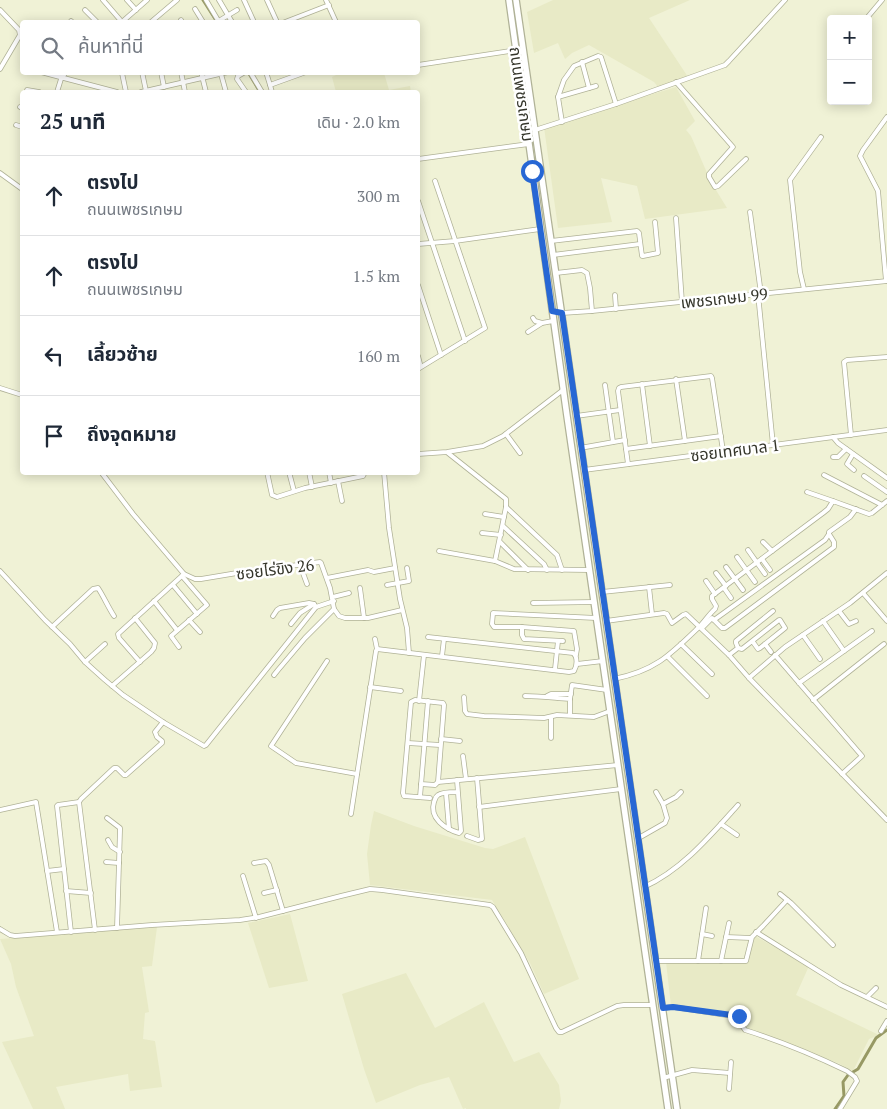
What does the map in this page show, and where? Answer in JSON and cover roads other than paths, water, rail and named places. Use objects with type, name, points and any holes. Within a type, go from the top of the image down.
[{"type":"main road","name":"ถนนเพชรเกษม","points":[[509,0],[553,321],[652,1005],[669,1109]]},
{"type":"main road","name":"ถนนเพชรเกษม","points":[[516,1],[677,1109]]},
{"type":"main road","points":[[551,304],[554,307],[560,302]]},
{"type":"main road","points":[[552,311],[562,313]]},
{"type":"main road","points":[[661,1062],[664,1068],[667,1068],[662,1029],[663,1011]]},
{"type":"main road","points":[[669,1109],[668,1081],[672,1081],[674,1084]]},
{"type":"street","points":[[103,0],[120,20]]},
{"type":"street","points":[[127,0],[136,10]]},
{"type":"street","points":[[124,20],[147,0]]},
{"type":"street","points":[[153,20],[177,0]]},
{"type":"street","points":[[206,0],[217,20]]},
{"type":"street","points":[[218,0],[231,20]]},
{"type":"street","points":[[244,0],[253,20]]},
{"type":"street","points":[[274,0],[267,1],[276,20]]},
{"type":"street","points":[[326,0],[335,20]]},
{"type":"street","points":[[536,130],[716,68],[729,61],[785,0]]},
{"type":"street","points":[[869,15],[882,0]]},
{"type":"street","points":[[290,20],[328,5]]},
{"type":"street","points":[[195,8],[202,20]]},
{"type":"street","points":[[0,10],[19,30],[20,34],[0,69]]},
{"type":"street","points":[[85,10],[95,20]]},
{"type":"street","points":[[221,20],[237,10]]},
{"type":"street","points":[[420,65],[516,50]]},
{"type":"street","points":[[562,122],[558,97],[564,80],[574,66],[598,56],[601,57],[616,104]]},
{"type":"street","points":[[582,62],[589,88]]},
{"type":"street","points":[[52,75],[109,90]]},
{"type":"street","points":[[58,90],[64,75]]},
{"type":"street","points":[[122,75],[126,90]]},
{"type":"street","points":[[143,75],[146,90]]},
{"type":"street","points":[[162,75],[164,87]]},
{"type":"street","points":[[182,75],[185,90]]},
{"type":"street","points":[[202,75],[206,90]]},
{"type":"street","points":[[151,90],[217,75]]},
{"type":"street","points":[[221,75],[225,90]]},
{"type":"street","points":[[240,75],[237,79],[245,90]]},
{"type":"street","points":[[252,75],[261,90]]},
{"type":"street","points":[[267,75],[271,90]]},
{"type":"street","points":[[270,85],[296,75]]},
{"type":"street","points":[[676,82],[733,146],[709,174],[709,178],[715,187],[746,159]]},
{"type":"street","points":[[558,97],[596,86]]},
{"type":"street","points":[[887,117],[860,156],[877,187],[887,281]]},
{"type":"street","points":[[16,125],[20,126]]},
{"type":"street","points":[[804,289],[800,272],[790,180],[821,137]]},
{"type":"street","points":[[420,159],[529,144]]},
{"type":"street","points":[[0,173],[20,188]]},
{"type":"street","points":[[420,368],[484,330],[435,181]]},
{"type":"street","points":[[420,212],[465,341]]},
{"type":"street","points":[[750,212],[760,294],[773,445]]},
{"type":"street","points":[[676,218],[682,302]]},
{"type":"street","points":[[551,241],[637,231],[642,256],[658,253],[655,222]]},
{"type":"street","points":[[881,226],[887,226]]},
{"type":"street","points":[[420,244],[540,229]]},
{"type":"street","points":[[553,254],[640,244]]},
{"type":"street","points":[[556,273],[582,270],[587,273],[592,312]]},
{"type":"street","name":"เพชรเกษม 99","points":[[562,313],[592,312],[887,281]]},
{"type":"street","points":[[420,291],[442,354]]},
{"type":"street","points":[[615,295],[616,309]]},
{"type":"street","points":[[533,318],[536,322],[542,324]]},
{"type":"street","points":[[528,332],[542,324],[553,321]]},
{"type":"street","points":[[851,435],[844,362],[847,360],[887,357]]},
{"type":"street","points":[[628,464],[620,410],[619,388],[676,379],[711,376],[723,451]]},
{"type":"street","points":[[676,379],[685,441]]},
{"type":"street","points":[[642,384],[650,446]]},
{"type":"street","points":[[605,385],[612,442]]},
{"type":"street","points":[[0,388],[20,395]]},
{"type":"street","points":[[420,454],[484,446],[506,434],[563,390]]},
{"type":"street","points":[[576,416],[620,410]]},
{"type":"street","name":"ซอยเทศบาล 1","points":[[584,470],[887,430]]},
{"type":"street","points":[[506,434],[520,453]]},
{"type":"street","points":[[626,449],[721,436]]},
{"type":"street","points":[[832,437],[887,478]]},
{"type":"street","points":[[580,448],[625,440]]},
{"type":"street","points":[[833,457],[838,457],[846,449]]},
{"type":"street","points":[[447,452],[505,498],[507,502],[495,561]]},
{"type":"street","points":[[853,454],[847,464],[854,470]]},
{"type":"street","points":[[103,475],[206,604],[171,636],[179,647]]},
{"type":"street","points":[[268,475],[272,495],[277,497],[294,491],[364,475]]},
{"type":"street","points":[[290,475],[294,491]]},
{"type":"street","points":[[310,475],[312,487]]},
{"type":"street","points":[[330,475],[331,483]]},
{"type":"street","points":[[348,475],[349,479]]},
{"type":"street","points":[[384,475],[389,528],[402,610],[407,628],[409,653]]},
{"type":"street","points":[[824,475],[882,505]]},
{"type":"street","points":[[864,476],[887,492]]},
{"type":"street","points":[[338,482],[342,500]]},
{"type":"street","points":[[807,492],[871,514],[887,501]]},
{"type":"street","points":[[700,628],[709,614],[716,609],[711,598],[715,594],[823,513],[833,501]]},
{"type":"street","points":[[506,507],[557,555],[562,570]]},
{"type":"street","points":[[614,679],[640,672],[668,657],[712,618],[714,620],[825,540],[830,532],[850,517],[856,509]]},
{"type":"street","points":[[485,514],[504,517]]},
{"type":"street","points":[[503,526],[544,564],[547,570]]},
{"type":"street","points":[[482,533],[501,534]]},
{"type":"street","points":[[714,620],[722,628],[725,628],[834,547],[834,542],[829,534]]},
{"type":"street","points":[[500,542],[528,570]]},
{"type":"street","points":[[763,542],[772,551]]},
{"type":"street","points":[[748,550],[765,574]]},
{"type":"street","points":[[440,551],[495,561],[514,569],[589,570]]},
{"type":"street","points":[[737,557],[755,582]]},
{"type":"street","points":[[762,559],[770,570]]},
{"type":"street","name":"ซอยไร่ขิง 26","points":[[183,575],[201,579],[320,562],[327,578],[334,609]]},
{"type":"street","points":[[300,565],[307,584]]},
{"type":"street","points":[[726,567],[743,590]]},
{"type":"street","points":[[327,578],[368,570],[374,572],[395,568]]},
{"type":"street","points":[[387,585],[409,581],[408,568]]},
{"type":"street","points":[[0,570],[85,662],[112,686],[162,724],[202,746],[206,745],[315,605]]},
{"type":"street","points":[[716,573],[731,598]]},
{"type":"street","points":[[749,678],[774,656],[863,594],[887,573]]},
{"type":"street","points":[[140,662],[118,634],[183,575]]},
{"type":"street","points":[[706,581],[715,594]]},
{"type":"street","points":[[173,585],[197,614]]},
{"type":"street","points":[[602,592],[670,585]]},
{"type":"street","points":[[649,587],[652,614]]},
{"type":"street","points":[[52,627],[94,588],[98,588],[114,616]]},
{"type":"street","points":[[360,588],[364,618]]},
{"type":"street","points":[[290,624],[300,613],[315,605],[349,593]]},
{"type":"street","points":[[863,594],[887,621]]},
{"type":"street","points":[[154,601],[177,630]]},
{"type":"street","points":[[533,603],[594,602]]},
{"type":"street","points":[[273,616],[280,608],[307,603],[315,605]]},
{"type":"street","points":[[274,675],[305,638],[334,609],[341,618],[364,618],[402,610]]},
{"type":"street","points":[[839,610],[849,624],[856,621]]},
{"type":"street","points":[[738,648],[736,641],[773,611]]},
{"type":"street","points":[[377,649],[572,671],[577,664],[574,631],[494,627],[492,624],[493,613],[596,618]]},
{"type":"street","points":[[606,621],[666,613],[672,623],[683,614],[686,614],[887,820]]},
{"type":"street","points":[[112,686],[154,648],[155,644],[135,618]]},
{"type":"street","points":[[189,620],[200,632]]},
{"type":"street","points":[[738,648],[742,650],[780,620],[785,628],[758,649],[753,642]]},
{"type":"street","points":[[823,621],[844,651]]},
{"type":"street","points":[[522,627],[522,637],[524,638],[560,641],[555,669]]},
{"type":"street","points":[[799,683],[872,631]]},
{"type":"street","points":[[803,635],[820,659]]},
{"type":"street","points":[[428,637],[574,653],[576,655]]},
{"type":"street","points":[[442,656],[444,639]]},
{"type":"street","points":[[351,814],[377,649],[375,640]]},
{"type":"street","points":[[85,662],[105,644]]},
{"type":"street","points":[[681,644],[712,674]]},
{"type":"street","points":[[765,644],[771,652]]},
{"type":"street","points":[[813,700],[884,644]]},
{"type":"street","points":[[728,656],[738,648]]},
{"type":"street","points":[[419,700],[424,655]]},
{"type":"street","points":[[774,656],[862,756],[842,774]]},
{"type":"street","points":[[668,657],[707,696]]},
{"type":"street","points":[[326,661],[271,746],[296,763],[357,774]]},
{"type":"street","points":[[577,664],[603,661]]},
{"type":"street","points":[[570,715],[572,685],[607,690]]},
{"type":"street","points":[[370,687],[401,691]]},
{"type":"street","points":[[525,696],[571,694]]},
{"type":"street","points":[[547,696],[549,698],[570,699]]},
{"type":"street","points":[[464,697],[466,711],[469,715],[544,718],[570,715],[594,717],[610,711]]},
{"type":"street","points":[[430,798],[404,796],[403,793],[411,702],[413,700],[444,703],[438,782]]},
{"type":"street","points":[[420,797],[428,701]]},
{"type":"street","points":[[551,717],[551,738]]},
{"type":"street","points":[[95,930],[80,802],[114,768],[117,768],[126,775],[162,743],[155,733],[162,724]]},
{"type":"street","points":[[441,739],[460,741]]},
{"type":"street","points":[[408,743],[440,745]]},
{"type":"street","points":[[463,756],[466,779]]},
{"type":"street","points":[[421,784],[434,785],[438,782],[618,765]]},
{"type":"street","points":[[467,836],[478,840],[482,839],[476,778]]},
{"type":"street","points":[[457,780],[458,792],[461,831],[459,833],[449,829],[436,819],[432,808],[436,797],[441,794],[458,792]]},
{"type":"street","points":[[479,807],[621,789]]},
{"type":"street","points":[[638,838],[668,818],[656,792]]},
{"type":"street","points":[[446,793],[449,829]]},
{"type":"street","points":[[663,804],[679,794]]},
{"type":"street","points":[[0,810],[36,802],[57,932]]},
{"type":"street","points":[[71,932],[57,806],[80,802]]},
{"type":"street","points":[[644,887],[669,874],[697,849],[738,805]]},
{"type":"street","points":[[106,818],[120,828],[117,928]]},
{"type":"street","points":[[721,824],[737,834]]},
{"type":"street","points":[[108,840],[112,847],[120,852]]},
{"type":"street","points":[[254,863],[266,861],[268,863],[283,911]]},
{"type":"street","points":[[106,862],[120,863]]},
{"type":"street","points":[[47,871],[64,869]]},
{"type":"street","points":[[243,876],[256,918]]},
{"type":"street","points":[[0,929],[15,936],[162,924],[233,921],[256,918],[363,890],[376,889],[490,905],[493,907],[522,954],[558,1032],[562,1032],[617,1006],[652,1005]]},
{"type":"street","points":[[264,893],[277,890]]},
{"type":"street","points":[[66,892],[91,893]]},
{"type":"street","points":[[780,894],[834,945]]},
{"type":"street","points":[[656,961],[746,961],[752,938],[756,932],[787,900]]},
{"type":"street","points":[[698,961],[706,908]]},
{"type":"street","points":[[721,961],[729,923]]},
{"type":"street","points":[[756,932],[841,985],[887,1007]]},
{"type":"street","points":[[702,934],[712,936]]},
{"type":"street","points":[[726,937],[752,938]]},
{"type":"street","points":[[866,998],[876,988]]},
{"type":"street","points":[[663,1011],[669,1007],[739,1016],[742,1017],[745,1030],[787,1044],[848,1071],[857,1081],[840,1109]]},
{"type":"street","points":[[881,1031],[887,1021]]},
{"type":"street","points":[[729,1089],[731,1062]]},
{"type":"street","points":[[663,1078],[692,1070],[730,1073]]},
{"type":"waterway","points":[[203,0],[216,20]]},
{"type":"waterway","points":[[250,75],[259,90]]},
{"type":"waterway","points":[[835,1109],[844,1096],[843,1082],[848,1075],[858,1069],[876,1038],[887,1030]]}]
